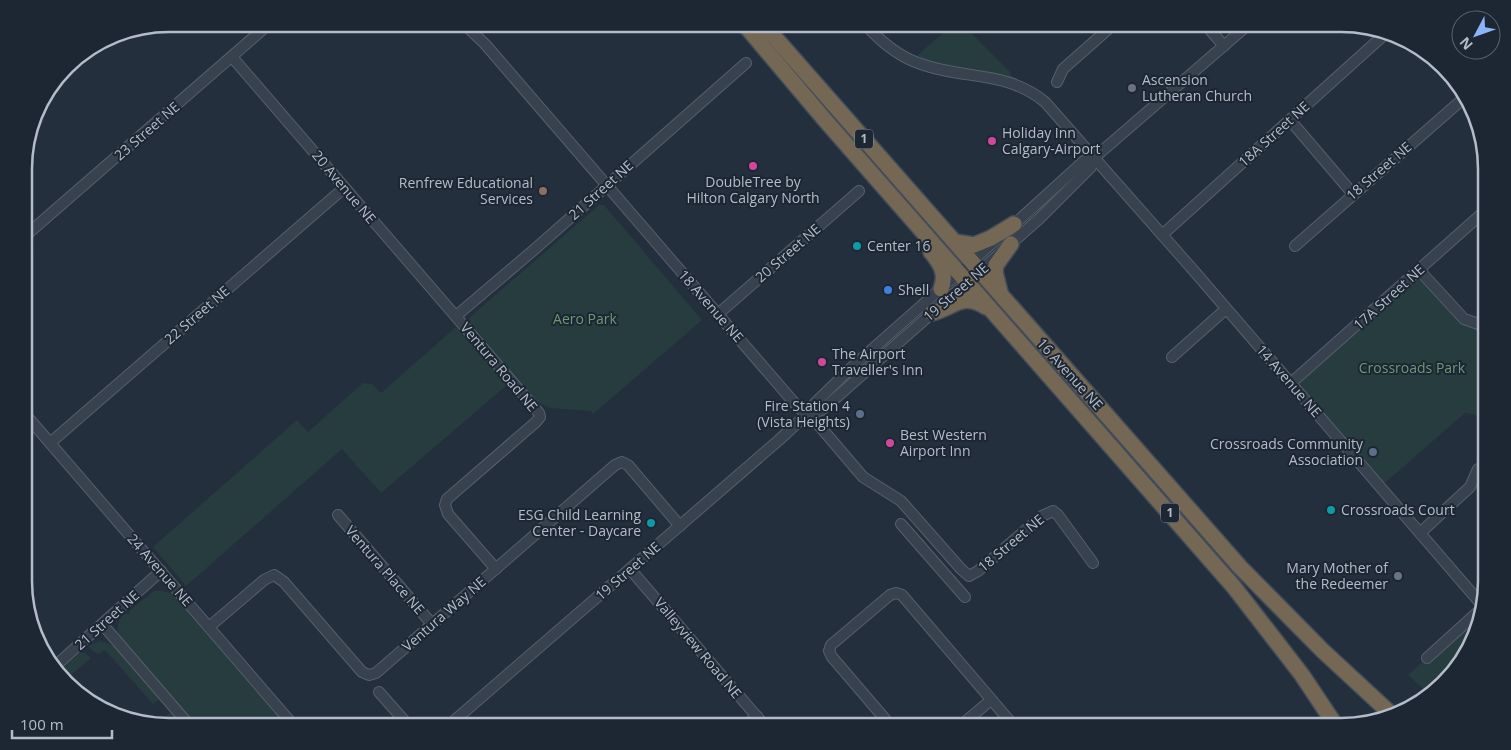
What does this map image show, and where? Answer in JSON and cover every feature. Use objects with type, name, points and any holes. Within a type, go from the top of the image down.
[{"type":"highway","name":"16 Avenue NE","points":[[767,33],[880,182],[1234,587],[1302,675],[1330,717]]},
{"type":"highway","name":"16 Avenue NE","points":[[767,33],[955,242],[1246,572],[1317,645],[1387,709]]},
{"type":"highway","points":[[880,182],[883,196],[942,267],[944,278],[941,289]]},
{"type":"highway","points":[[955,242],[974,245],[991,238],[1014,224]]},
{"type":"highway","points":[[1001,296],[995,272],[996,266],[1011,244]]},
{"type":"highway","points":[[932,313],[966,300],[974,301],[991,310]]},
{"type":"street","name":"23 Street NE","points":[[33,229],[259,33]]},
{"type":"street","name":"18 Avenue NE","points":[[474,33],[797,406],[817,423],[863,477],[901,501],[961,570],[969,576]]},
{"type":"street","name":"14 Avenue NE","points":[[875,33],[889,46],[911,61],[933,68],[1007,81],[1028,90],[1050,106],[1477,599]]},
{"type":"street","points":[[1057,82],[1063,69],[1104,33]]},
{"type":"street","points":[[1213,33],[1224,46]]},
{"type":"street","name":"19 Street NE","points":[[976,267],[1014,224],[1084,161],[1095,157],[1239,33]]},
{"type":"street","name":"18A Street NE","points":[[1162,235],[1380,38]]},
{"type":"street","name":"20 Avenue NE","points":[[232,57],[456,316]]},
{"type":"street","name":"21 Street NE","points":[[456,316],[746,62]]},
{"type":"street","name":"18 Street NE","points":[[1296,246],[1460,101]]},
{"type":"street","points":[[1290,120],[1354,194]]},
{"type":"street","name":"19 Street NE","points":[[807,414],[822,410],[932,313],[963,278],[1011,244],[1091,167],[1095,157]]},
{"type":"street","name":"22 Street NE","points":[[50,443],[344,188]]},
{"type":"street","name":"20 Street NE","points":[[718,314],[859,191]]},
{"type":"street","name":"17A Street NE","points":[[1291,383],[1478,217]]},
{"type":"street","points":[[1419,270],[1464,319],[1478,324]]},
{"type":"street","name":"19 Street NE","points":[[458,718],[807,414],[815,403],[851,368],[941,289],[963,278]]},
{"type":"street","points":[[1172,357],[1226,309]]},
{"type":"street","name":"Ventura Road NE","points":[[456,316],[539,413],[540,417],[447,499],[445,505],[448,514],[496,569]]},
{"type":"street","name":"24 Avenue NE","points":[[33,423],[287,718]]},
{"type":"street","name":"Ventura Way NE","points":[[209,627],[264,580],[274,575],[284,582],[362,672],[369,675],[376,673],[615,465],[622,462],[628,465],[680,526]]},
{"type":"street","points":[[1420,533],[1470,487],[1478,469]]},
{"type":"street","name":"18 Street NE","points":[[969,576],[978,571],[1042,516],[1052,511],[1058,514],[1093,563]]},
{"type":"street","name":"Ventura Place NE","points":[[338,515],[432,624]]},
{"type":"street","points":[[901,524],[965,597]]},
{"type":"street","name":"Valleyview Road NE","points":[[630,569],[756,716]]},
{"type":"street","name":"21 Street NE","points":[[60,662],[161,571]]},
{"type":"street","points":[[885,717],[832,657],[829,650],[831,645],[893,593],[902,595],[1006,717]]},
{"type":"street","points":[[1427,658],[1474,616]]},
{"type":"street","points":[[103,625],[183,718]]},
{"type":"street","points":[[379,692],[402,718]]},
{"type":"street","points":[[970,717],[991,700]]},
{"type":"green space","points":[[943,33],[971,33],[1009,71],[1016,84],[911,61]]},
{"type":"green space","name":"Aero Park","points":[[599,205],[604,205],[702,320],[593,414],[591,411],[550,408],[536,401],[471,325],[469,318]]},
{"type":"green space","name":"Crossroads Park","points":[[1419,270],[1453,309],[1478,322],[1478,415],[1465,413],[1380,487],[1291,383]]},
{"type":"green space","points":[[456,327],[507,385],[381,493],[342,449],[186,586],[153,547],[297,420],[308,432],[363,383],[372,384],[381,393]]},
{"type":"green space","points":[[154,591],[173,594],[279,718],[189,718],[119,636],[118,624],[123,615],[130,613],[129,611]]},
{"type":"green space","points":[[1474,616],[1464,641],[1455,657],[1432,684],[1424,690],[1408,675]]},
{"type":"green space","points":[[99,641],[114,647],[159,699],[153,704],[105,650],[98,654],[88,646]]},
{"type":"green space","points":[[82,651],[91,658],[70,675],[63,667]]},
{"type":"green space","points":[[170,713],[175,718],[170,718],[164,717]]},
{"type":"place","name":"Ascension Lutheran Church","points":[[1132,88]]},
{"type":"place","name":"Holiday Inn Calgary-Airport","points":[[992,141]]},
{"type":"place","name":"DoubleTree by Hilton Calgary North","points":[[753,166]]},
{"type":"place","name":"Renfrew Educational Services","points":[[543,191]]},
{"type":"place","name":"Center 16","points":[[857,246]]},
{"type":"place","name":"Shell","points":[[888,290]]},
{"type":"place","name":"The Airport Traveller's Inn","points":[[822,362]]},
{"type":"place","name":"Fire Station 4 (Vista Heights)","points":[[860,414]]},
{"type":"place","name":"Best Western Airport Inn","points":[[890,443]]},
{"type":"place","name":"Crossroads Community Association","points":[[1373,452]]},
{"type":"place","name":"Crossroads Court","points":[[1331,510]]},
{"type":"place","name":"ESG Child Learning Center - Daycare","points":[[651,523]]},
{"type":"place","name":"Mary Mother of the Redeemer","points":[[1398,576]]}]
